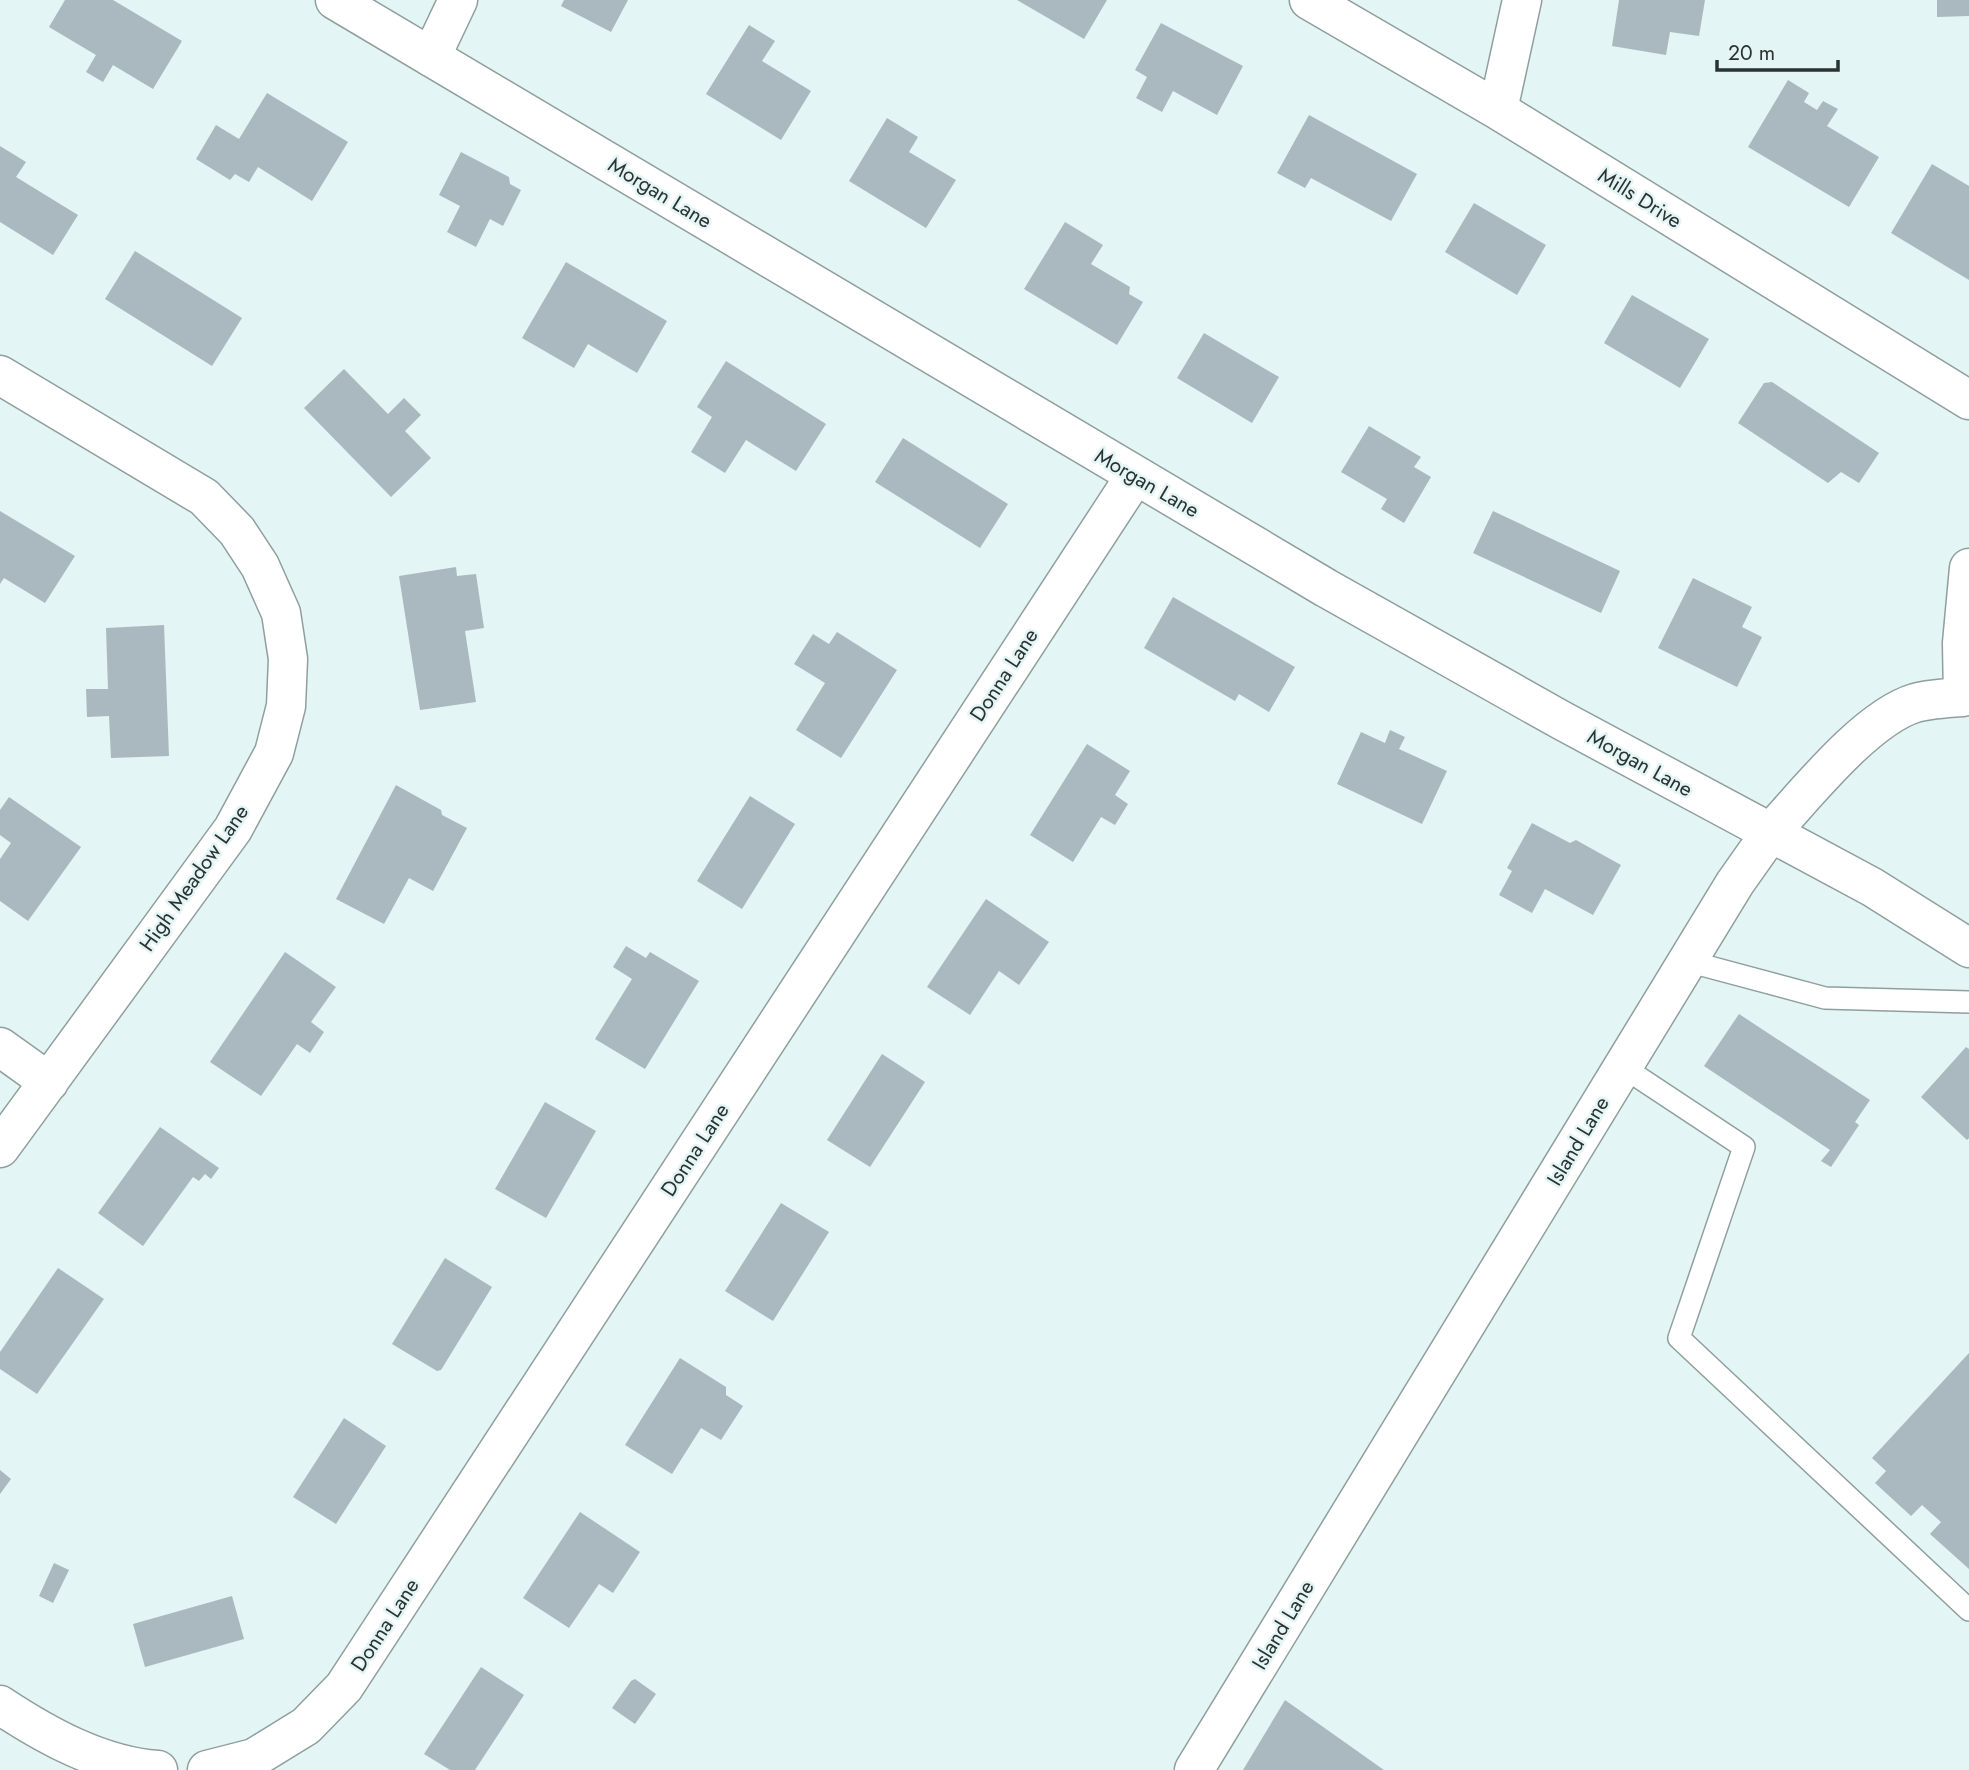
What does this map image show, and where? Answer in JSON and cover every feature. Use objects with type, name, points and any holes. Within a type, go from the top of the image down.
[{"type":"street","name":"Morgan Lane","points":[[335,0],[1326,587],[1561,720],[1872,887],[1969,948]]},
{"type":"street","points":[[431,57],[458,0]]},
{"type":"street","name":"Mills Drive","points":[[1309,0],[1499,110],[1969,400]]},
{"type":"street","points":[[1499,110],[1522,0]]},
{"type":"street","name":"High Meadow Lane","points":[[0,375],[204,497],[237,531],[260,566],[281,613],[288,659],[286,706],[274,753],[233,828],[0,1148]]},
{"type":"street","name":"Donna Lane","points":[[207,1770],[254,1758],[306,1727],[344,1687],[1135,476]]},
{"type":"street","name":"Island Lane","points":[[1194,1770],[1687,961],[1735,883],[1771,832],[1868,729],[1891,714],[1914,704],[1966,697],[1962,643],[1969,568]]},
{"type":"street","points":[[0,1046],[49,1082]]},
{"type":"street","points":[[0,1705],[33,1727],[90,1754],[143,1769],[158,1770]]},
{"type":"lane","points":[[1687,961],[1825,998],[1969,1002]]},
{"type":"lane","points":[[1623,1067],[1744,1147],[1679,1338],[1969,1610]]},
{"type":"building","points":[[65,0],[113,0],[182,41],[153,89],[113,65],[103,82],[86,72],[96,55],[49,27]]},
{"type":"building","points":[[564,0],[628,0],[611,32],[561,6]]},
{"type":"building","points":[[1017,0],[1107,0],[1084,39]]},
{"type":"building","points":[[1619,0],[1705,0],[1699,36],[1670,32],[1666,55],[1612,46]]},
{"type":"building","points":[[1937,0],[1969,0],[1969,16],[1937,17]]},
{"type":"building","points":[[1161,23],[1243,66],[1217,115],[1173,91],[1162,112],[1136,98],[1147,77],[1135,70]]},
{"type":"building","points":[[749,25],[775,41],[762,61],[811,91],[781,140],[706,94]]},
{"type":"building","points":[[1788,80],[1809,93],[1804,102],[1817,110],[1823,101],[1838,109],[1827,126],[1879,157],[1849,207],[1748,147]]},
{"type":"building","points":[[267,93],[348,142],[312,201],[258,167],[249,182],[235,174],[230,180],[196,159],[216,125],[239,139]]},
{"type":"building","points":[[1309,115],[1417,174],[1391,221],[1311,178],[1305,188],[1277,173]]},
{"type":"building","points":[[887,118],[918,137],[909,152],[956,180],[926,228],[849,181]]},
{"type":"building","points":[[0,146],[26,162],[16,177],[78,215],[53,255],[0,222]]},
{"type":"building","points":[[461,152],[509,177],[510,184],[521,190],[503,226],[490,219],[476,247],[447,232],[460,206],[439,195]]},
{"type":"building","points":[[1932,164],[1969,186],[1969,280],[1891,233]]},
{"type":"building","points":[[1474,203],[1546,245],[1517,295],[1445,252]]},
{"type":"building","points":[[1065,222],[1103,245],[1091,264],[1130,287],[1129,294],[1143,302],[1117,345],[1024,289]]},
{"type":"building","points":[[135,251],[242,318],[212,366],[105,299]]},
{"type":"building","points":[[566,262],[667,321],[637,373],[588,344],[574,368],[522,338]]},
{"type":"building","points":[[1632,295],[1709,339],[1680,388],[1604,343]]},
{"type":"building","points":[[1204,333],[1279,377],[1252,423],[1177,378]]},
{"type":"building","points":[[726,361],[826,424],[796,471],[746,440],[725,473],[691,452],[712,417],[697,407]]},
{"type":"building","points":[[344,369],[388,414],[404,398],[421,415],[405,431],[431,458],[391,497],[304,408]]},
{"type":"building","points":[[1772,382],[1879,453],[1859,483],[1841,472],[1828,483],[1738,423],[1764,383]]},
{"type":"building","points":[[1369,426],[1421,457],[1414,467],[1431,477],[1404,523],[1381,509],[1387,499],[1341,472]]},
{"type":"building","points":[[903,438],[1008,504],[980,548],[875,482]]},
{"type":"building","points":[[0,511],[75,556],[45,603],[4,578],[0,584]]},
{"type":"building","points":[[1493,511],[1620,571],[1601,613],[1473,553]]},
{"type":"building","points":[[456,567],[457,576],[476,574],[484,628],[465,631],[476,702],[420,710],[399,576]]},
{"type":"building","points":[[1693,578],[1752,607],[1742,627],[1762,637],[1737,687],[1658,648]]},
{"type":"building","points":[[1173,597],[1295,667],[1269,712],[1239,694],[1235,701],[1144,648]]},
{"type":"building","points":[[164,625],[169,756],[111,758],[109,716],[87,717],[86,689],[108,689],[106,628]]},
{"type":"building","points":[[837,632],[897,670],[841,758],[796,730],[825,683],[794,664],[813,634],[829,644]]},
{"type":"building","points":[[1390,730],[1405,737],[1399,749],[1447,771],[1422,824],[1337,784],[1361,732],[1385,743]]},
{"type":"building","points":[[1087,744],[1130,771],[1115,795],[1128,804],[1115,825],[1101,817],[1073,862],[1030,835]]},
{"type":"building","points":[[396,785],[467,828],[433,891],[409,878],[384,924],[336,899]]},
{"type":"building","points":[[750,796],[795,824],[742,909],[697,881]]},
{"type":"building","points":[[9,797],[81,847],[28,921],[0,901],[0,859],[11,843],[0,835],[0,810]]},
{"type":"building","points":[[1532,823],[1570,843],[1576,840],[1621,865],[1593,915],[1545,889],[1532,913],[1499,895],[1512,871],[1507,868]]},
{"type":"building","points":[[986,899],[1049,942],[1019,985],[999,971],[970,1015],[927,987]]},
{"type":"building","points":[[626,946],[646,958],[650,952],[699,981],[645,1069],[595,1039],[632,979],[613,967]]},
{"type":"building","points":[[285,952],[336,987],[311,1022],[324,1032],[310,1053],[297,1044],[261,1096],[210,1062]]},
{"type":"building","points":[[1739,1014],[1870,1100],[1855,1122],[1859,1125],[1831,1167],[1821,1161],[1830,1150],[1704,1066]]},
{"type":"building","points":[[1966,1047],[1969,1049],[1967,1140],[1921,1097]]},
{"type":"building","points":[[882,1054],[925,1082],[870,1167],[827,1140]]},
{"type":"building","points":[[545,1102],[596,1131],[546,1218],[495,1189]]},
{"type":"building","points":[[160,1127],[219,1168],[211,1179],[205,1174],[199,1181],[193,1177],[143,1246],[98,1213]]},
{"type":"building","points":[[781,1203],[829,1232],[773,1321],[725,1291]]},
{"type":"building","points":[[445,1258],[492,1287],[441,1370],[437,1371],[392,1344]]},
{"type":"building","points":[[58,1268],[104,1299],[37,1394],[0,1369],[0,1352]]},
{"type":"building","points":[[1969,1353],[1969,1569],[1930,1534],[1941,1522],[1922,1505],[1911,1516],[1875,1483],[1886,1471],[1872,1458]]},
{"type":"building","points":[[680,1358],[726,1387],[726,1395],[743,1406],[721,1440],[701,1428],[672,1474],[625,1445]]},
{"type":"building","points":[[344,1418],[386,1446],[336,1524],[293,1497]]},
{"type":"building","points":[[0,1470],[11,1479],[0,1494]]},
{"type":"building","points":[[580,1512],[640,1552],[613,1593],[599,1584],[569,1628],[523,1598]]},
{"type":"building","points":[[54,1563],[69,1570],[53,1603],[39,1596]]},
{"type":"building","points":[[232,1596],[244,1639],[145,1667],[133,1624]]},
{"type":"building","points":[[481,1667],[524,1695],[475,1770],[450,1770],[424,1754]]},
{"type":"building","points":[[635,1679],[656,1694],[635,1724],[612,1708]]},
{"type":"building","points":[[1285,1700],[1384,1770],[1243,1770]]}]
